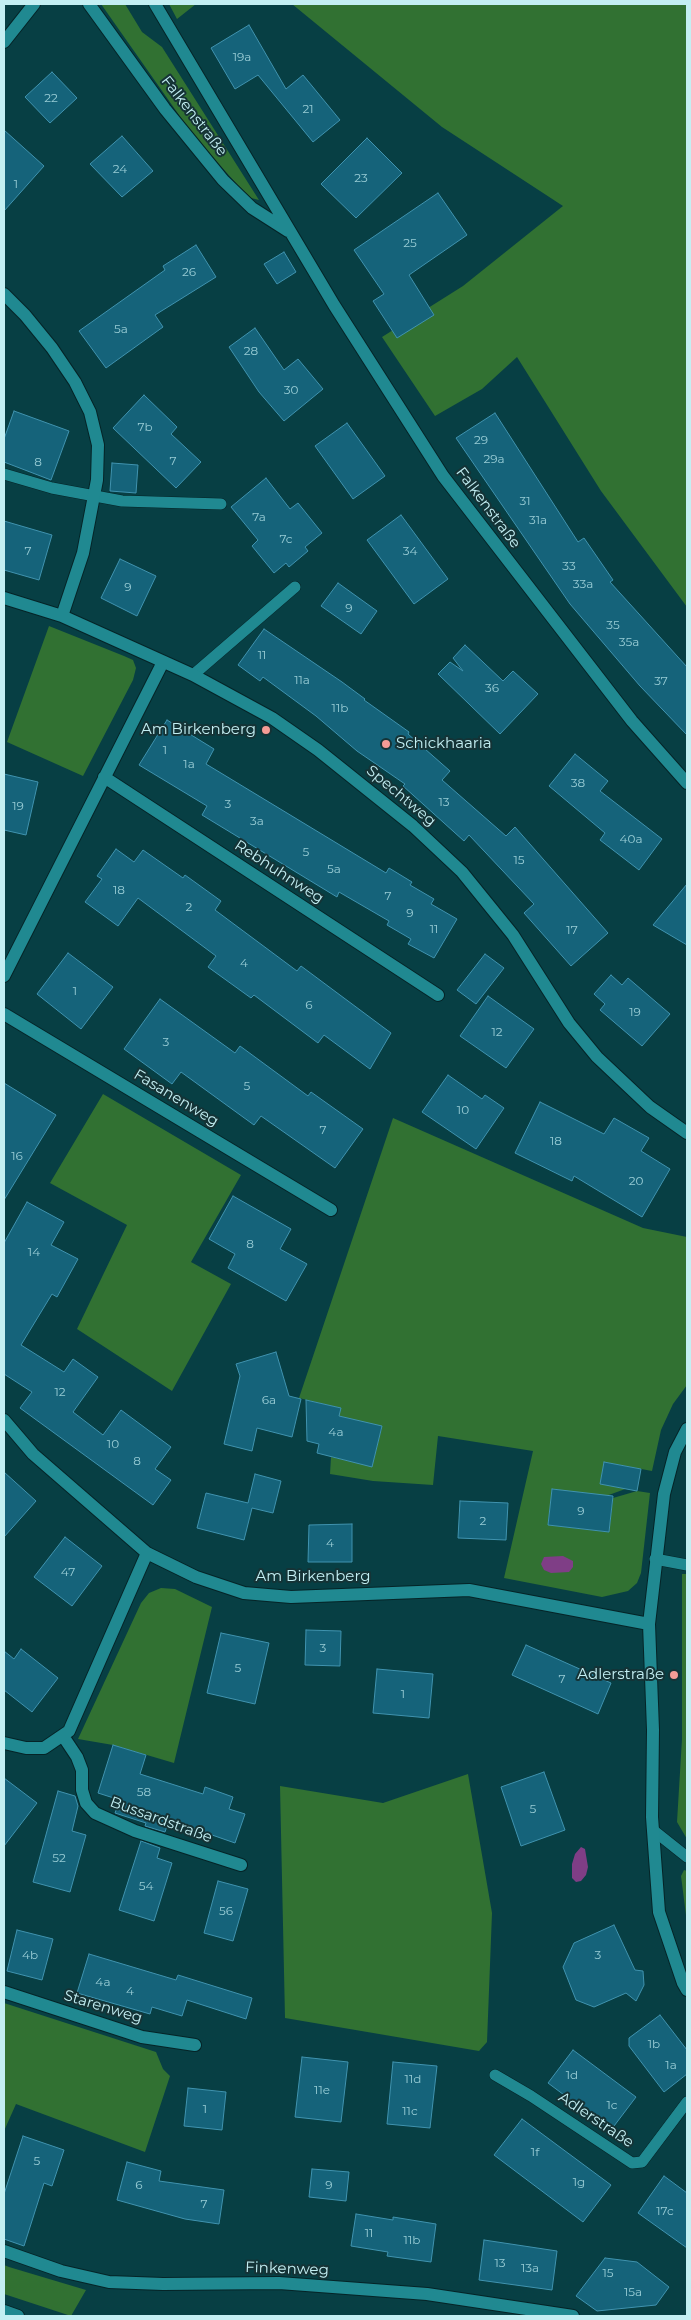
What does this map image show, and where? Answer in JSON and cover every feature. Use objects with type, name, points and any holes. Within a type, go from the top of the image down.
[{"type":"street","points":[[4,42],[34,4]]},
{"type":"street","name":"Falkenstraße","points":[[89,4],[165,109],[223,180],[252,208],[290,232]]},
{"type":"street","name":"Falkenstraße","points":[[155,4],[290,232],[443,476],[632,721],[687,783]]},
{"type":"street","points":[[4,294],[25,315],[52,348],[75,382],[90,412],[98,445],[98,480],[83,553],[62,616]]},
{"type":"street","name":"Spechtweg","points":[[4,598],[62,616],[192,675],[272,718],[310,744],[413,826],[462,872],[513,935],[569,1023],[597,1057],[650,1107],[687,1133]]},
{"type":"street","points":[[4,976],[163,662]]},
{"type":"street","name":"Rebhuhnweg","points":[[104,777],[438,995]]},
{"type":"street","name":"Fasanenweg","points":[[4,1014],[331,1210]]},
{"type":"street","name":"Am Birkenberg","points":[[4,1420],[33,1454],[147,1552],[196,1577],[244,1594],[291,1597],[470,1590],[649,1624]]},
{"type":"street","points":[[687,1429],[675,1452],[664,1494],[649,1624],[653,1730],[653,1830],[659,1912],[687,1990]]},
{"type":"street","points":[[4,1743],[26,1748],[44,1748],[69,1731],[147,1552]]},
{"type":"street","name":"Bussardstraße","points":[[63,1736],[77,1757],[82,1770],[82,1790],[86,1803],[95,1813],[135,1831],[241,1865]]},
{"type":"street","name":"Starenweg","points":[[4,1992],[142,2037],[195,2045]]},
{"type":"street","name":"Finkenweg","points":[[4,2251],[60,2270],[109,2282],[163,2284],[279,2283],[427,2294],[573,2316]]},
{"type":"street","points":[[4,2311],[18,2316]]},
{"type":"lane","points":[[4,474],[122,501],[220,504]]},
{"type":"lane","points":[[192,675],[295,587]]},
{"type":"lane","points":[[655,1559],[687,1565]]},
{"type":"lane","points":[[653,1830],[687,1857]]},
{"type":"lane","name":"Adlerstraße","points":[[495,2075],[531,2096],[632,2163],[642,2162],[687,2102]]},
{"type":"green space","points":[[101,4],[125,4],[142,32],[162,47],[259,200],[251,198],[242,190],[193,135]]},
{"type":"green space","points":[[169,4],[196,4],[177,19]]},
{"type":"green space","points":[[292,4],[687,4],[687,607],[601,491],[517,357],[482,389],[435,416],[382,337],[463,286],[563,206],[442,127]]},
{"type":"green space","points":[[49,626],[133,660],[136,668],[133,680],[83,776],[7,742]]},
{"type":"green space","points":[[103,1094],[241,1175],[191,1262],[231,1284],[172,1391],[77,1329],[127,1225],[50,1183]]},
{"type":"green space","points":[[393,1118],[643,1228],[687,1237],[687,1385],[673,1404],[661,1430],[652,1471],[604,1462],[600,1484],[628,1488],[606,1496],[552,1489],[548,1525],[609,1532],[613,1498],[637,1491],[650,1493],[641,1573],[637,1583],[628,1591],[602,1597],[504,1578],[533,1451],[438,1436],[433,1485],[373,1481],[330,1474],[331,1457],[372,1466],[382,1427],[339,1416],[340,1408],[299,1398]]},
{"type":"green space","points":[[682,1574],[687,1574],[687,1839],[677,1822],[682,1739]]},
{"type":"green space","points":[[161,1588],[175,1589],[212,1607],[174,1763],[113,1745],[78,1739],[141,1603],[149,1593]]},
{"type":"green space","points":[[468,1774],[492,1913],[487,2042],[479,2051],[285,2018],[280,1786],[383,1803]]},
{"type":"green space","points":[[684,1870],[687,1871],[687,1923],[681,1876]]},
{"type":"green space","points":[[4,2003],[156,2052],[163,2069],[170,2076],[145,2152],[16,2104],[4,2131]]},
{"type":"green space","points":[[4,2265],[86,2290],[71,2316],[4,2294]]},
{"type":"shaded area","points":[[563,1556],[573,1561],[573,1567],[569,1572],[551,1573],[544,1570],[541,1564],[544,1557]]},
{"type":"shaded area","points":[[581,1847],[585,1849],[588,1867],[586,1875],[581,1881],[576,1882],[572,1878],[572,1864],[575,1854]]},
{"type":"building","points":[[249,25],[286,89],[303,75],[340,120],[313,142],[258,75],[235,89],[211,48]]},
{"type":"building","points":[[52,72],[77,98],[50,123],[25,97]]},
{"type":"building","points":[[4,130],[44,166],[4,211]]},
{"type":"building","points":[[122,136],[153,171],[122,197],[90,164]]},
{"type":"building","points":[[367,138],[402,173],[356,218],[321,184]]},
{"type":"building","points":[[438,193],[467,235],[409,275],[434,315],[397,338],[373,301],[384,294],[354,250]]},
{"type":"building","points":[[196,245],[216,277],[155,315],[163,327],[106,368],[79,331],[165,270],[163,266]]},
{"type":"building","points":[[284,252],[296,272],[277,284],[264,264]]},
{"type":"building","points":[[255,328],[284,370],[298,359],[323,389],[284,421],[259,392],[229,347]]},
{"type":"building","points":[[144,395],[177,427],[171,434],[201,462],[176,488],[113,428]]},
{"type":"building","points":[[14,411],[69,431],[51,480],[4,462],[4,439]]},
{"type":"building","points":[[495,413],[578,542],[584,538],[613,580],[610,582],[687,667],[687,735],[640,686],[570,604],[456,438]]},
{"type":"building","points":[[347,423],[385,476],[353,499],[315,446]]},
{"type":"building","points":[[112,463],[138,465],[136,493],[110,491]]},
{"type":"building","points":[[266,478],[290,509],[298,503],[322,533],[305,547],[308,551],[289,567],[286,563],[274,573],[252,546],[258,540],[231,507]]},
{"type":"building","points":[[401,515],[448,579],[414,604],[367,540]]},
{"type":"building","points":[[4,521],[52,535],[39,580],[4,570]]},
{"type":"building","points":[[120,559],[156,576],[137,616],[101,598]]},
{"type":"building","points":[[338,583],[377,611],[361,634],[321,606]]},
{"type":"building","points":[[264,629],[342,682],[409,732],[408,734],[450,771],[442,780],[506,836],[515,827],[608,933],[571,966],[524,913],[534,904],[469,835],[464,841],[403,786],[405,784],[357,751],[316,716],[263,677],[260,681],[238,665]]},
{"type":"building","points":[[465,645],[503,681],[513,671],[538,694],[500,734],[438,674],[450,662],[463,671],[453,658]]},
{"type":"building","points":[[167,720],[214,749],[206,764],[386,873],[389,868],[412,882],[410,885],[434,899],[431,904],[457,919],[434,958],[408,944],[411,939],[387,925],[389,921],[339,892],[337,897],[202,815],[207,806],[139,765]]},
{"type":"building","points":[[575,754],[608,781],[600,791],[662,839],[639,870],[600,840],[605,833],[549,786]]},
{"type":"building","points":[[4,774],[38,782],[26,835],[4,830]]},
{"type":"building","points":[[116,849],[134,862],[143,850],[183,878],[185,875],[221,901],[215,910],[297,971],[301,966],[391,1033],[370,1069],[324,1035],[318,1043],[254,995],[251,998],[208,967],[216,956],[138,898],[118,926],[85,902],[102,879],[97,876]]},
{"type":"building","points":[[687,884],[687,945],[653,925]]},
{"type":"building","points":[[68,953],[113,987],[81,1029],[37,994]]},
{"type":"building","points":[[485,954],[504,968],[476,1004],[457,990]]},
{"type":"building","points":[[611,975],[622,985],[628,978],[670,1014],[642,1046],[600,1010],[605,1004],[594,994]]},
{"type":"building","points":[[488,996],[534,1029],[506,1068],[460,1036]]},
{"type":"building","points":[[160,999],[235,1053],[240,1046],[308,1096],[311,1092],[363,1129],[335,1168],[261,1116],[254,1125],[181,1072],[172,1084],[124,1049]]},
{"type":"building","points":[[448,1075],[482,1099],[485,1095],[504,1108],[476,1149],[422,1112]]},
{"type":"building","points":[[4,1083],[56,1115],[4,1200]]},
{"type":"building","points":[[540,1102],[604,1134],[614,1118],[649,1138],[641,1151],[670,1169],[642,1217],[574,1176],[572,1181],[515,1153]]},
{"type":"building","points":[[233,1196],[291,1229],[280,1249],[307,1264],[286,1301],[228,1268],[235,1254],[209,1239]]},
{"type":"building","points":[[27,1202],[64,1222],[51,1245],[78,1259],[57,1297],[52,1294],[21,1345],[64,1372],[73,1359],[98,1377],[73,1412],[103,1435],[121,1410],[171,1447],[155,1469],[171,1480],[153,1505],[20,1408],[32,1392],[4,1374],[4,1243]]},
{"type":"building","points":[[276,1352],[289,1396],[301,1399],[292,1437],[257,1428],[252,1451],[224,1444],[240,1376],[236,1364]]},
{"type":"building","points":[[306,1400],[341,1408],[339,1416],[382,1426],[372,1467],[317,1453],[319,1444],[307,1441]]},
{"type":"building","points":[[604,1462],[641,1469],[637,1491],[600,1484]]},
{"type":"building","points":[[4,1472],[36,1501],[4,1537]]},
{"type":"building","points":[[255,1474],[281,1481],[273,1513],[252,1508],[244,1540],[197,1528],[206,1493],[248,1503]]},
{"type":"building","points":[[552,1489],[613,1496],[609,1532],[548,1525]]},
{"type":"building","points":[[460,1501],[508,1503],[506,1540],[458,1538]]},
{"type":"building","points":[[352,1524],[352,1562],[308,1562],[309,1525]]},
{"type":"building","points":[[65,1537],[102,1566],[72,1606],[34,1577]]},
{"type":"building","points":[[306,1630],[341,1631],[340,1666],[305,1665]]},
{"type":"building","points":[[221,1633],[269,1643],[255,1704],[207,1693]]},
{"type":"building","points":[[526,1645],[611,1683],[598,1714],[512,1675]]},
{"type":"building","points":[[21,1649],[58,1678],[32,1712],[4,1690],[4,1651],[14,1659]]},
{"type":"building","points":[[377,1669],[433,1674],[429,1718],[373,1713]]},
{"type":"building","points":[[113,1745],[146,1755],[140,1774],[203,1794],[205,1787],[233,1797],[229,1809],[245,1814],[235,1843],[169,1820],[165,1832],[145,1826],[146,1823],[115,1813],[120,1800],[98,1793]]},
{"type":"building","points":[[544,1772],[565,1830],[521,1846],[501,1787]]},
{"type":"building","points":[[4,1778],[37,1803],[4,1846]]},
{"type":"building","points":[[58,1791],[75,1796],[78,1806],[72,1831],[86,1835],[70,1892],[33,1882]]},
{"type":"building","points":[[141,1841],[160,1848],[157,1858],[172,1863],[154,1921],[119,1910]]},
{"type":"building","points":[[218,1881],[248,1889],[233,1941],[204,1933]]},
{"type":"building","points":[[614,1925],[635,1970],[643,1971],[644,1985],[636,2001],[626,1993],[594,2007],[576,2000],[563,1967],[574,1943]]},
{"type":"building","points":[[17,1930],[53,1939],[42,1980],[7,1971]]},
{"type":"building","points":[[89,1954],[176,1980],[178,1975],[252,1998],[246,2019],[187,2000],[182,2016],[152,2007],[150,2014],[77,1993]]},
{"type":"building","points":[[660,2015],[687,2050],[687,2074],[664,2092],[629,2046],[629,2038]]},
{"type":"building","points":[[573,2050],[636,2097],[611,2130],[548,2083]]},
{"type":"building","points":[[302,2057],[348,2062],[341,2122],[295,2117]]},
{"type":"building","points":[[393,2062],[437,2066],[430,2128],[387,2124]]},
{"type":"building","points":[[188,2088],[226,2092],[222,2130],[184,2126]]},
{"type":"building","points":[[522,2119],[611,2185],[583,2222],[494,2155]]},
{"type":"building","points":[[23,2136],[64,2150],[52,2186],[44,2183],[24,2246],[4,2239],[4,2194]]},
{"type":"building","points":[[127,2162],[161,2171],[159,2181],[224,2190],[219,2224],[185,2219],[117,2200]]},
{"type":"building","points":[[312,2169],[349,2172],[346,2201],[309,2197]]},
{"type":"building","points":[[664,2176],[687,2193],[687,2248],[638,2213]]},
{"type":"building","points":[[356,2214],[393,2220],[393,2217],[436,2224],[431,2262],[387,2256],[388,2252],[351,2246]]},
{"type":"building","points":[[484,2240],[557,2251],[552,2290],[479,2280]]},
{"type":"building","points":[[605,2258],[637,2262],[669,2287],[656,2305],[597,2311],[576,2296]]},
{"type":"place","name":"Am Birkenberg","points":[[266,730]]},
{"type":"place","name":"Schickhaaria","points":[[386,744]]},
{"type":"place","name":"Adlerstraße","points":[[674,1675]]}]
